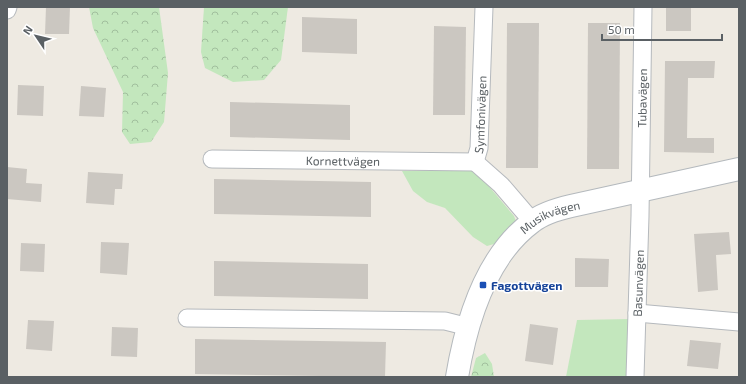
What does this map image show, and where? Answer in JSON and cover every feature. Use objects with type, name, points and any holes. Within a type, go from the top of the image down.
[{"type":"street","name":"Symfonivägen","points":[[484,7],[479,148],[474,162],[501,185],[532,221]]},
{"type":"street","name":"Tubavägen","points":[[639,190],[643,7]]},
{"type":"street","name":"Kornettvägen","points":[[212,159],[474,162]]},
{"type":"street","name":"Musikvägen","points":[[457,377],[473,309],[483,285],[512,242],[532,221],[551,211],[639,190],[739,169]]},
{"type":"street","name":"Basunvägen","points":[[635,377],[639,190]]},
{"type":"street","points":[[637,313],[739,322]]},
{"type":"street","points":[[187,318],[445,321],[469,327]]},
{"type":"green space","points":[[89,7],[159,7],[168,73],[164,122],[151,142],[130,144],[122,132],[123,92],[93,28]]},
{"type":"green space","points":[[204,7],[288,7],[281,60],[264,80],[233,82],[205,68],[201,52]]},
{"type":"green space","points":[[402,171],[476,171],[514,216],[517,224],[501,242],[487,246],[473,237],[445,208],[427,202],[413,191]]},
{"type":"green space","points":[[630,319],[627,377],[566,377],[577,320]]},
{"type":"green space","points":[[485,353],[492,364],[494,377],[471,377],[476,358]]},
{"type":"building","points":[[46,7],[70,7],[69,34],[45,34]]},
{"type":"building","points":[[666,7],[691,7],[691,31],[666,31]]},
{"type":"building","points":[[302,17],[357,19],[357,54],[302,52]]},
{"type":"building","points":[[507,23],[539,23],[538,168],[506,168]]},
{"type":"building","points":[[588,23],[620,23],[619,169],[587,169]]},
{"type":"building","points":[[434,26],[466,27],[465,115],[433,115]]},
{"type":"building","points":[[665,61],[715,61],[714,78],[688,78],[687,138],[714,138],[714,153],[664,152]]},
{"type":"building","points":[[18,85],[44,86],[43,116],[17,115]]},
{"type":"building","points":[[81,86],[106,88],[104,117],[79,116]]},
{"type":"building","points":[[230,102],[350,105],[350,140],[230,137]]},
{"type":"building","points":[[7,167],[27,169],[26,183],[42,184],[41,202],[7,199]]},
{"type":"building","points":[[88,172],[123,174],[122,189],[115,189],[114,205],[86,203]]},
{"type":"building","points":[[214,179],[371,182],[371,217],[214,214]]},
{"type":"building","points":[[729,232],[731,254],[716,255],[718,290],[698,292],[694,234]]},
{"type":"building","points":[[101,242],[129,243],[127,275],[100,273]]},
{"type":"building","points":[[21,243],[45,244],[44,272],[20,271]]},
{"type":"building","points":[[575,258],[609,259],[608,287],[575,287]]},
{"type":"building","points":[[214,261],[368,264],[368,299],[214,296]]},
{"type":"building","points":[[28,320],[54,321],[52,351],[26,349]]},
{"type":"building","points":[[530,324],[558,328],[553,365],[525,361]]},
{"type":"building","points":[[112,327],[138,328],[137,357],[111,356]]},
{"type":"building","points":[[195,339],[386,342],[385,377],[195,374]]},
{"type":"building","points":[[690,340],[721,343],[718,369],[687,366]]},
{"type":"place","name":"Fagottvägen","points":[[483,285]]}]
